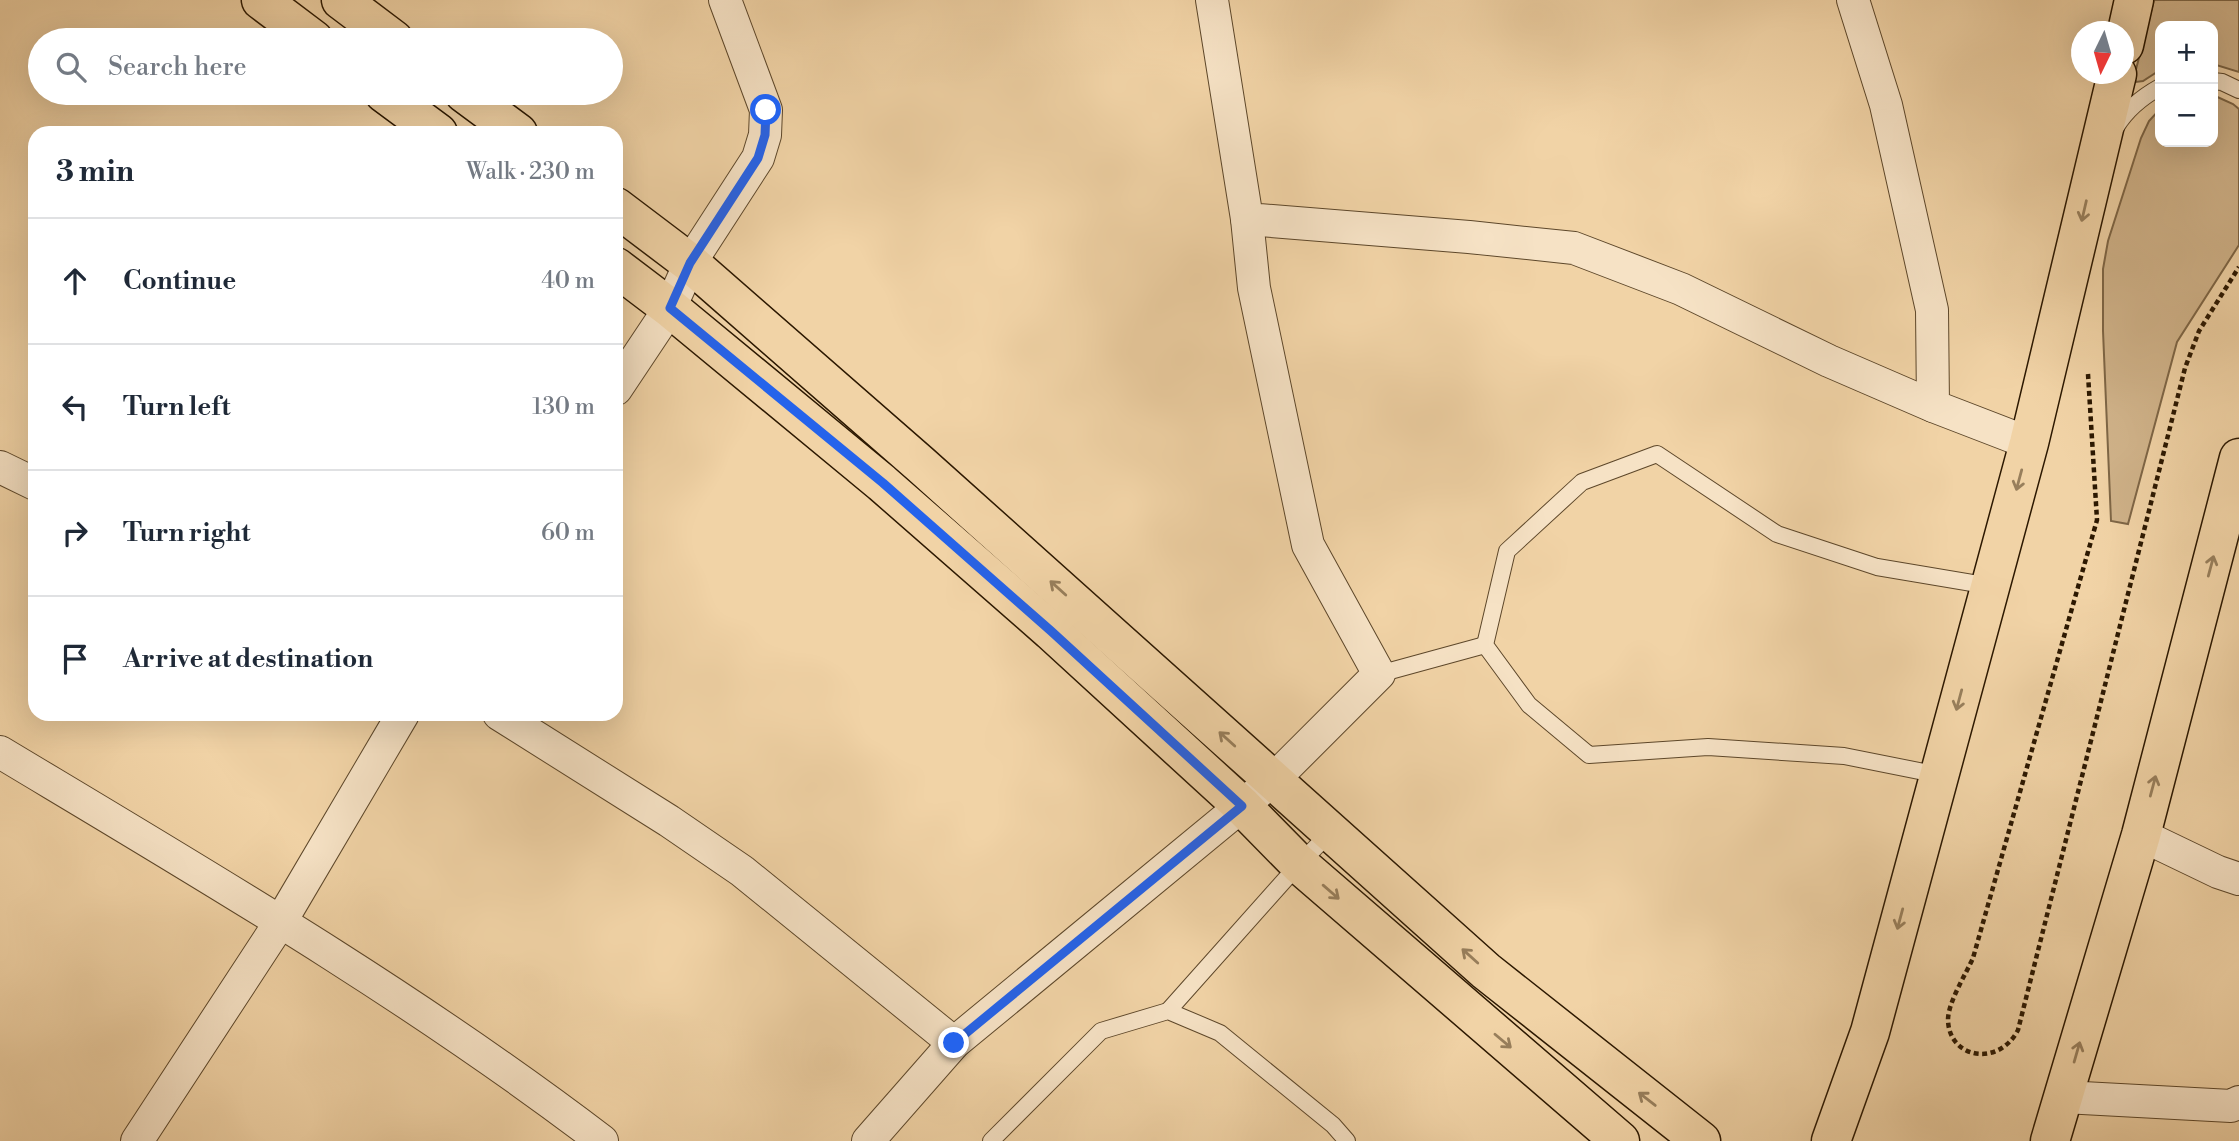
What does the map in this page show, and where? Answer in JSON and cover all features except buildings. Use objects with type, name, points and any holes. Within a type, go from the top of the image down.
[{"type":"main road","points":[[261,0],[298,28]]},
{"type":"main road","points":[[341,0],[378,28]]},
{"type":"main road","points":[[2129,21],[2134,0]]},
{"type":"main road","points":[[1830,1141],[1870,1032],[2029,443],[2115,84]]},
{"type":"main road","points":[[400,105],[429,126]]},
{"type":"main road","points":[[480,105],[509,126]]},
{"type":"main road","points":[[623,212],[690,263],[920,464],[1486,971],[1700,1141]]},
{"type":"main road","points":[[623,272],[883,483],[1051,631],[1242,806],[1299,864],[1620,1141]]},
{"type":"main road","points":[[2050,1141],[2141,835],[2239,458]]},
{"type":"street","points":[[623,378],[670,308],[690,263],[758,158],[765,135],[766,110],[725,0]]},
{"type":"street","points":[[868,1141],[954,1043],[1273,780],[1379,674],[1308,545],[1254,288],[1247,219],[1212,0]]},
{"type":"street","points":[[1853,0],[1886,105],[1932,310],[1933,406]]},
{"type":"street","points":[[1247,219],[1574,248],[1681,289],[1829,361],[1933,406],[2029,443]]},
{"type":"street","points":[[0,467],[28,481]]},
{"type":"street","points":[[137,1141],[281,921],[399,721]]},
{"type":"street","points":[[510,721],[669,821],[741,871],[954,1043]]},
{"type":"street","points":[[0,752],[281,921],[527,1084],[603,1141]]},
{"type":"street","points":[[2141,835],[2218,872],[2239,879]]},
{"type":"street","points":[[2064,1097],[2231,1106],[2239,1102]]},
{"type":"lane","points":[[2218,82],[2239,90]]},
{"type":"lane","points":[[2096,161],[2123,117],[2142,97],[2155,90]]},
{"type":"lane","points":[[1939,775],[1844,756],[1707,747],[1589,755],[1529,705],[1485,645],[1507,551],[1582,482],[1657,454],[1777,534],[1877,567],[1990,586]]},
{"type":"lane","points":[[1379,674],[1485,645]]},
{"type":"lane","points":[[991,1141],[1101,1031],[1168,1011],[1299,864],[1331,832]]},
{"type":"lane","points":[[1168,1011],[1220,1033],[1332,1125],[1347,1141]]},
{"type":"path","points":[[2088,374],[2097,520],[1973,958],[1950,1008],[1948,1020],[1956,1041],[1976,1054],[1986,1054],[2006,1047],[2018,1030],[2185,368],[2199,331],[2239,267]]},
{"type":"shaded area","points":[[2154,0],[2239,0],[2239,72],[2218,66],[2218,21],[2155,21],[2155,73],[2143,81],[2136,82],[2134,77]]},
{"type":"shaded area","points":[[2218,97],[2239,109],[2239,245],[2177,342],[2128,524],[2111,521],[2103,269],[2108,241],[2149,121],[2155,114],[2155,147],[2218,147]]},
{"type":"route","points":[[766,110],[765,135],[758,158],[690,263],[670,308],[883,483],[1051,631],[1242,806],[954,1043]]}]
